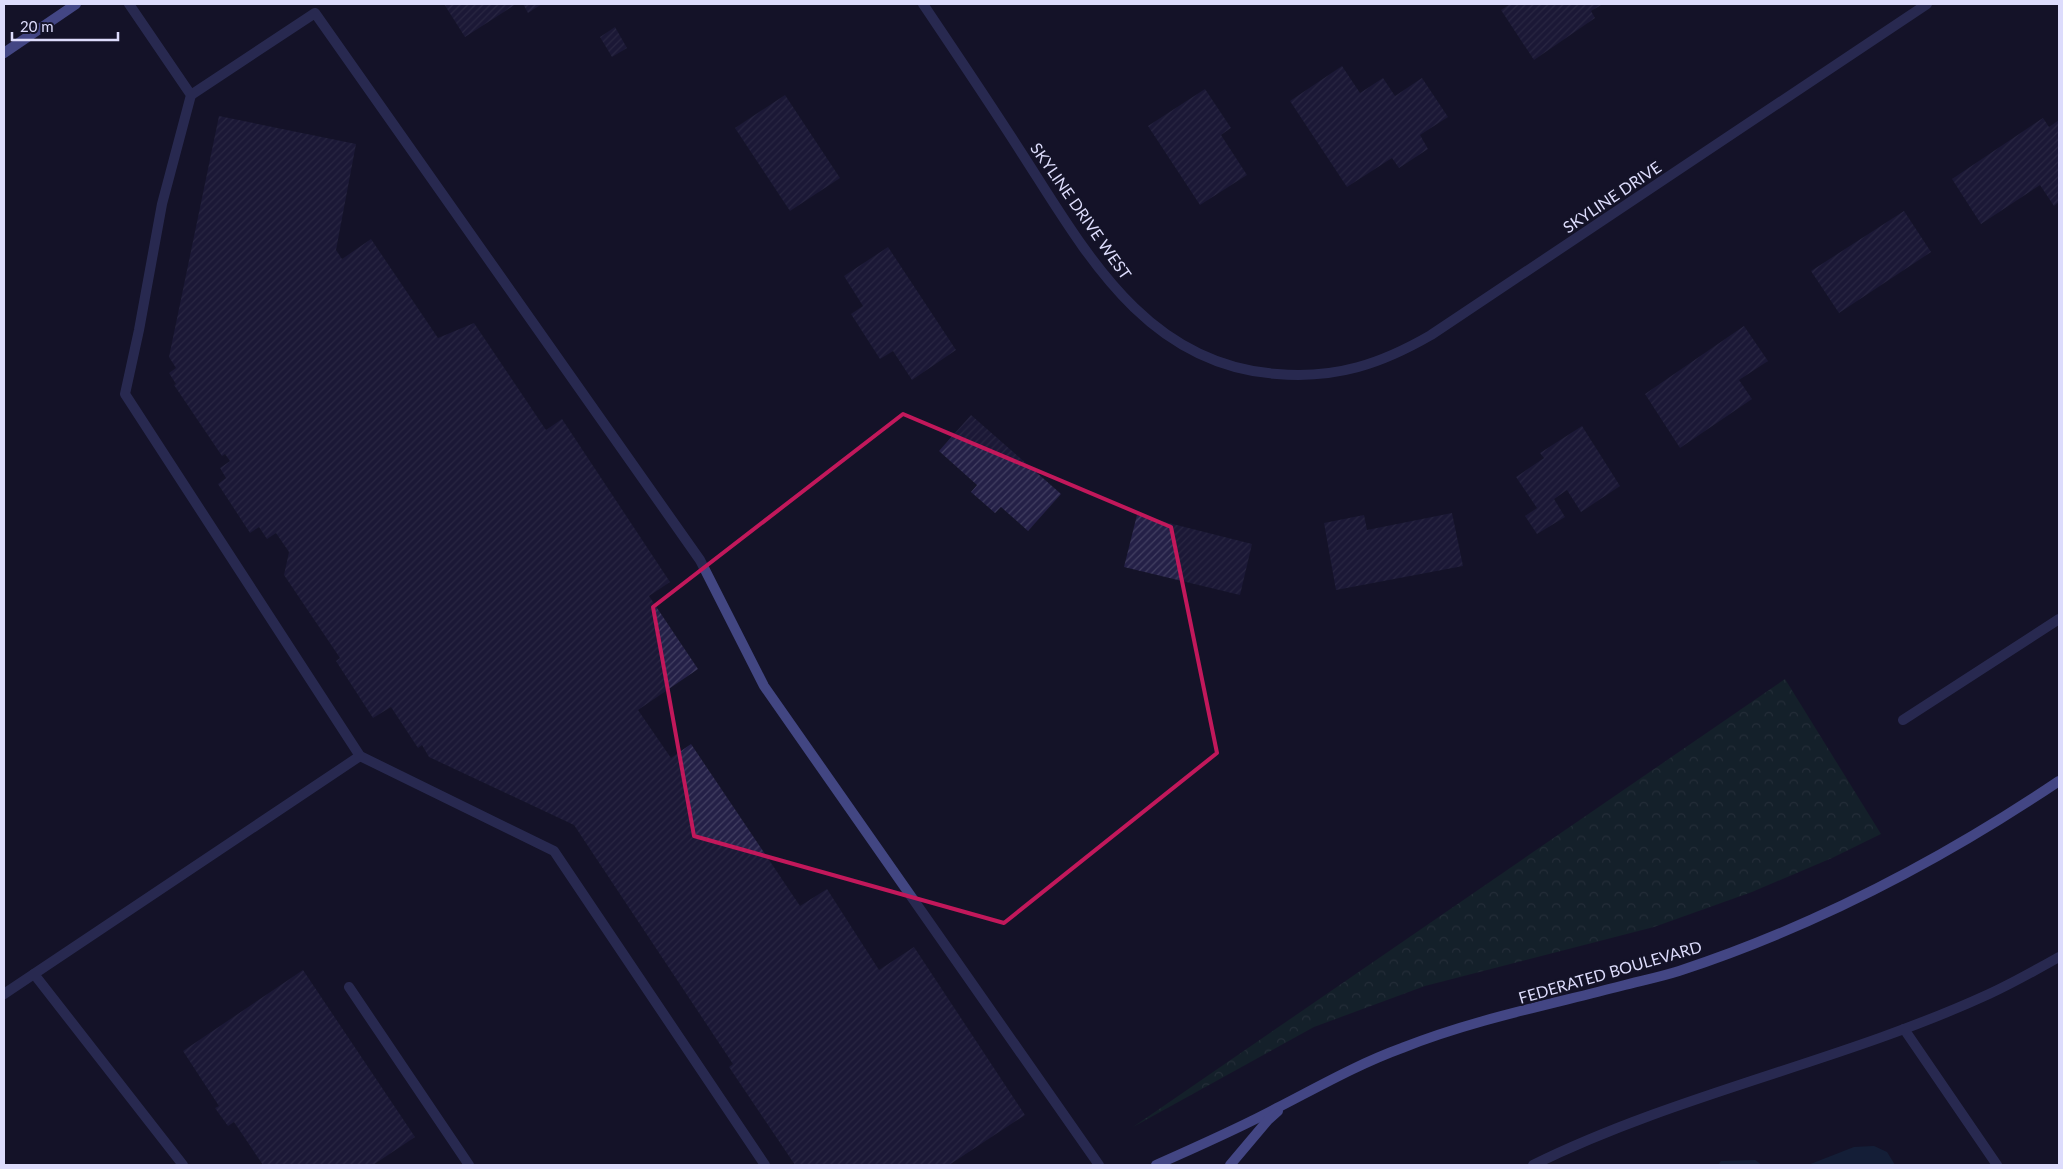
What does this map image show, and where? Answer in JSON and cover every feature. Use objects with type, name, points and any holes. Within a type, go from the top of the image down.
[{"type":"main road","points":[[4,53],[76,4]]},
{"type":"main road","name":"FEDERATED BOULEVARD","points":[[1156,1165],[1292,1100],[1355,1067],[1403,1047],[1456,1029],[1677,971],[1765,940],[1846,906],[1932,860],[2008,816],[2059,781]]},
{"type":"main road","name":"FEDERATED BOULEVARD","points":[[1230,1165],[1268,1120],[1292,1100]]},
{"type":"street","points":[[129,4],[191,95]]},
{"type":"street","name":"SKYLINE DRIVE WEST","points":[[923,4],[994,109],[1067,223],[1115,288],[1137,310],[1171,339],[1204,357],[1233,368],[1297,376]]},
{"type":"street","name":"SKYLINE DRIVE","points":[[1297,376],[1332,373],[1365,366],[1401,353],[1431,335],[1927,4]]},
{"type":"street","points":[[764,1165],[554,851],[360,756],[125,394],[139,330],[162,204],[191,95],[315,13],[700,560],[764,686],[1099,1165]]},
{"type":"street","points":[[1903,720],[2059,619]]},
{"type":"street","points":[[4,994],[360,756]]},
{"type":"street","points":[[1533,1165],[1603,1133],[1652,1114],[1904,1029],[1990,994],[2059,957]]},
{"type":"street","points":[[34,974],[183,1165]]},
{"type":"street","points":[[350,987],[469,1165]]},
{"type":"street","points":[[1904,1029],[1997,1165]]},
{"type":"highlighted area","points":[[903,414],[1171,527],[1217,753],[1004,923],[694,836],[653,607]]},
{"type":"green space","points":[[1785,679],[1881,834],[1832,858],[1752,892],[1654,927],[1425,986],[1314,1027],[1133,1127]]},
{"type":"water","points":[[1874,1146],[1887,1152],[1895,1165],[1808,1165],[1854,1147]]},
{"type":"water","points":[[1755,1160],[1762,1165],[1718,1165],[1721,1161]]},
{"type":"building","points":[[444,4],[516,4],[465,37]]},
{"type":"building","points":[[523,4],[542,4],[528,13]]},
{"type":"building","points":[[1510,4],[1603,4],[1591,11],[1595,18],[1534,60],[1501,10]]},
{"type":"building","points":[[615,27],[627,48],[612,57],[600,37]]},
{"type":"building","points":[[1342,66],[1360,93],[1383,78],[1395,96],[1422,78],[1448,117],[1420,135],[1428,149],[1399,168],[1392,158],[1347,187],[1290,101]]},
{"type":"building","points":[[1205,89],[1231,128],[1221,135],[1247,175],[1200,205],[1148,126]]},
{"type":"building","points":[[785,95],[840,178],[790,211],[735,128]]},
{"type":"building","points":[[219,116],[356,144],[336,250],[342,259],[371,239],[438,338],[474,323],[546,430],[562,419],[670,582],[649,596],[698,669],[638,710],[671,758],[691,744],[800,906],[827,889],[879,970],[914,947],[1025,1115],[949,1165],[795,1165],[729,1067],[733,1064],[574,825],[429,757],[422,745],[418,748],[391,707],[373,718],[336,661],[340,658],[284,575],[289,552],[276,533],[267,539],[259,527],[250,533],[218,484],[226,478],[220,468],[230,461],[225,454],[222,456],[174,385],[176,384],[169,373],[176,368],[169,357]]},
{"type":"building","points":[[2043,118],[2049,127],[2059,120],[2059,202],[2054,206],[2040,185],[1981,224],[1952,179]]},
{"type":"building","points":[[1904,211],[1931,252],[1839,313],[1811,271]]},
{"type":"building","points":[[888,247],[956,350],[912,380],[893,351],[880,359],[851,314],[863,306],[844,276]]},
{"type":"building","points":[[1744,326],[1768,361],[1739,380],[1752,399],[1680,448],[1645,394]]},
{"type":"building","points":[[971,415],[1061,494],[1028,531],[1001,507],[995,513],[971,492],[977,485],[939,451]]},
{"type":"building","points":[[1582,426],[1620,486],[1581,512],[1567,490],[1554,499],[1565,517],[1537,534],[1525,516],[1537,508],[1516,477],[1544,458],[1540,453]]},
{"type":"building","points":[[1452,513],[1463,566],[1336,590],[1324,523],[1364,515],[1367,530]]},
{"type":"building","points":[[1137,515],[1252,544],[1240,595],[1124,567]]},
{"type":"building","points":[[303,970],[415,1137],[373,1165],[263,1165],[234,1122],[228,1126],[215,1108],[219,1106],[183,1051]]}]
